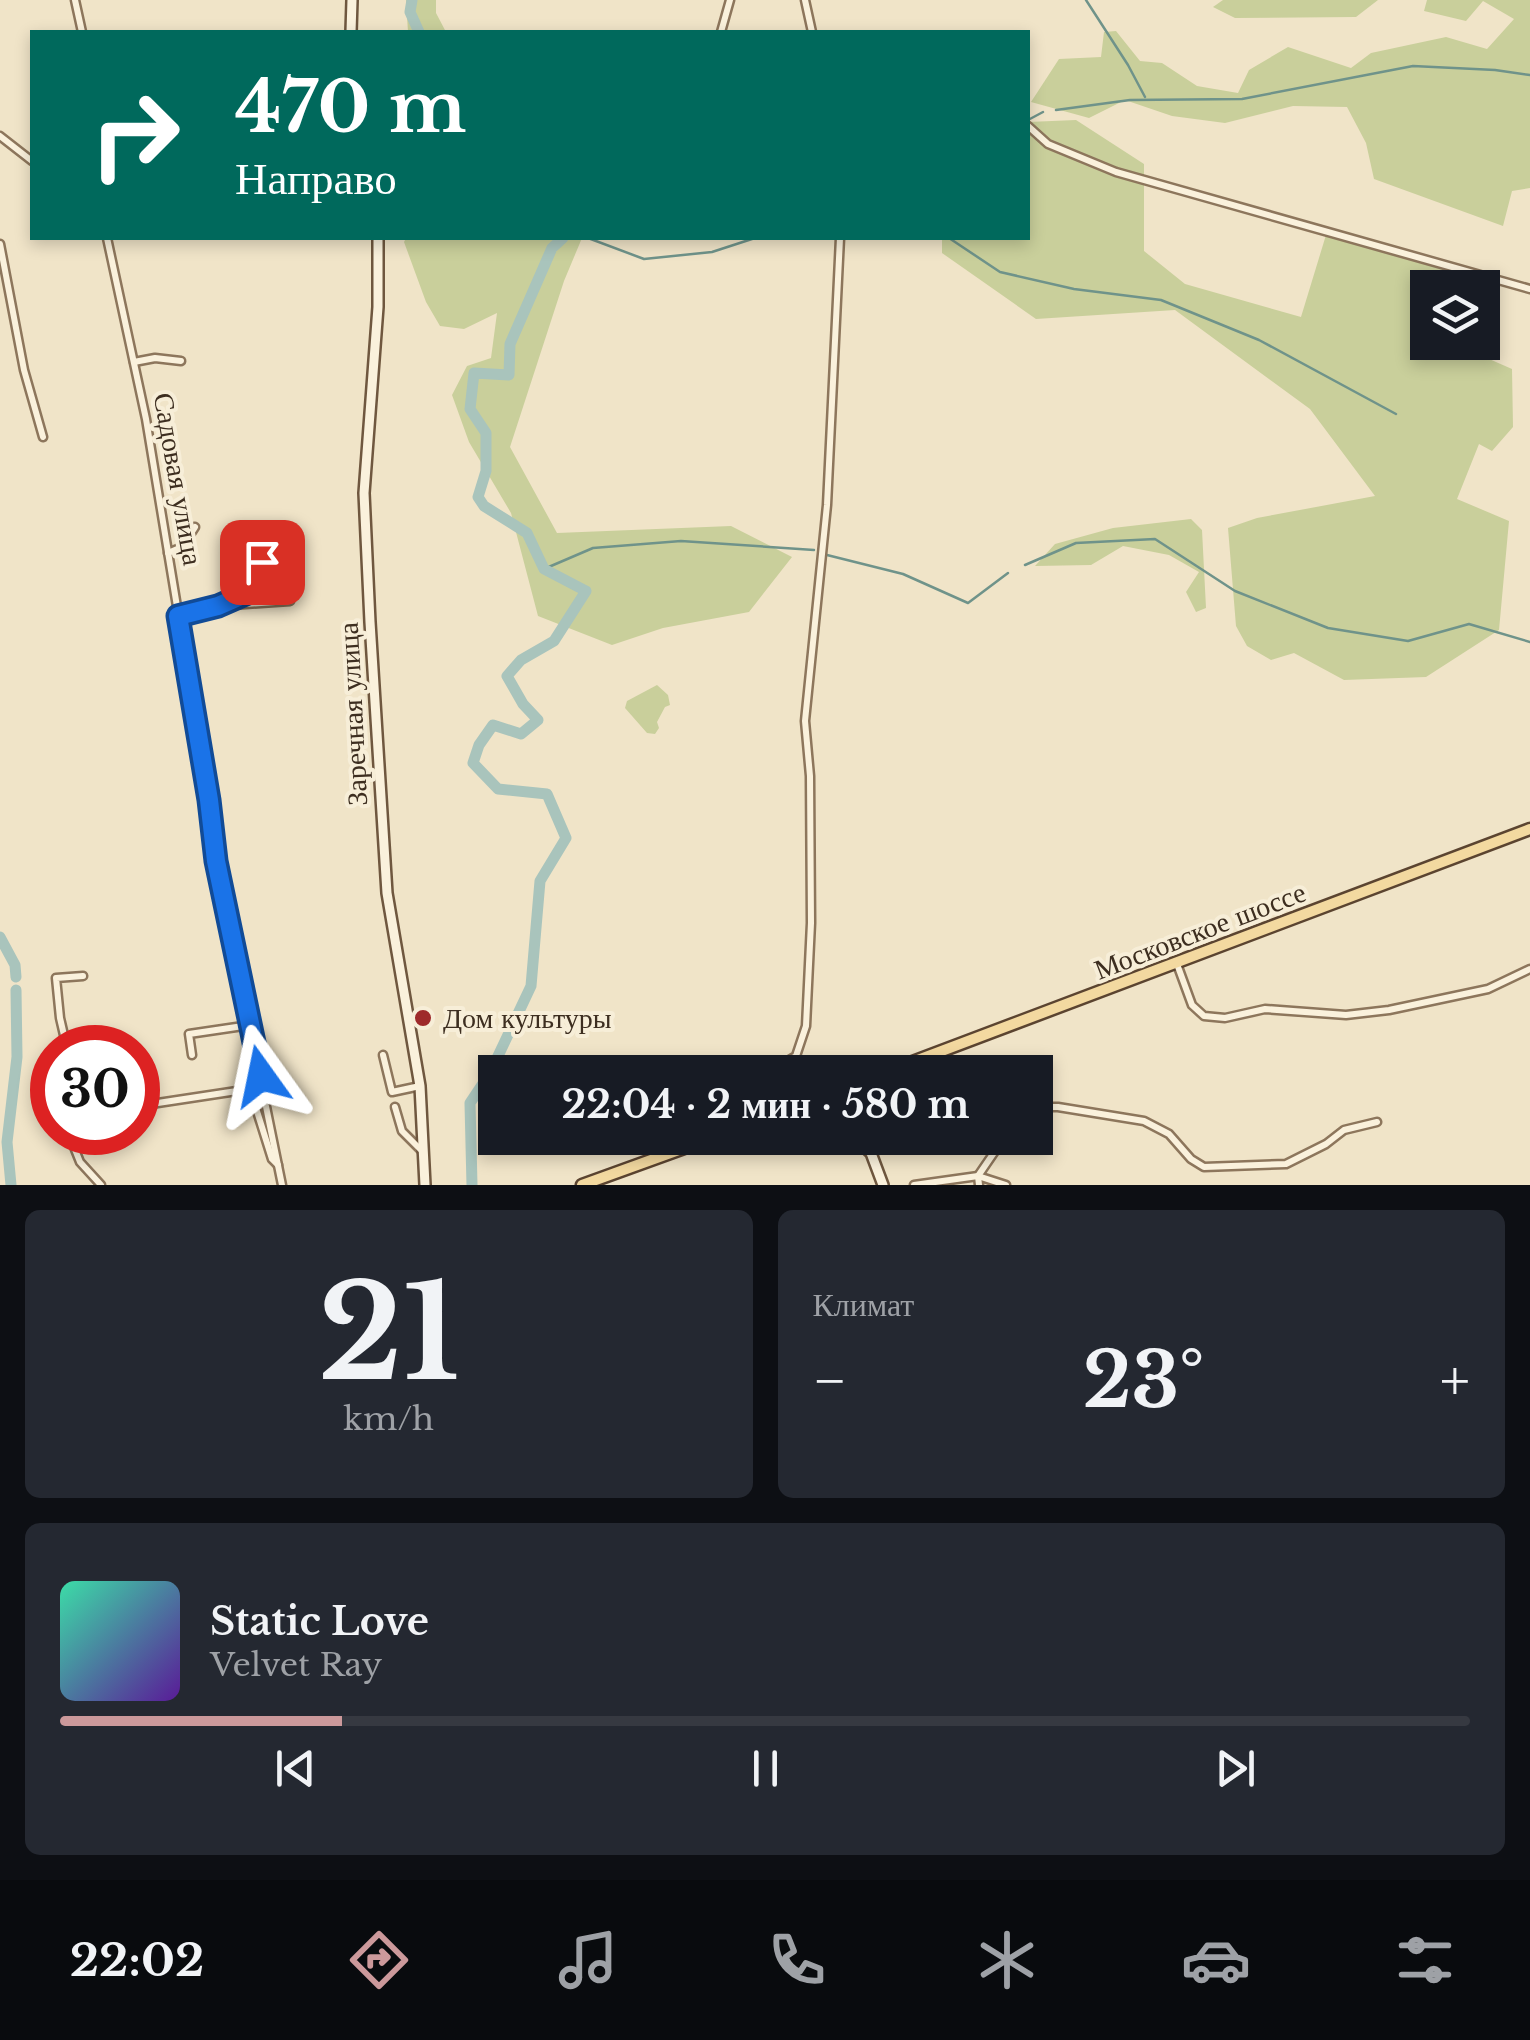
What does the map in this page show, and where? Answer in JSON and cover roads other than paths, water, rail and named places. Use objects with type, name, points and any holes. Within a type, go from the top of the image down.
[{"type":"main road","name":"Московское шоссе","points":[[932,1055],[1530,829]]},
{"type":"main road","points":[[582,1185],[655,1155]]},
{"type":"street","points":[[76,0],[82,30]]},
{"type":"street","points":[[351,30],[352,0]]},
{"type":"street","points":[[722,30],[730,0]]},
{"type":"street","points":[[805,0],[812,30]]},
{"type":"street","points":[[1030,128],[1048,144],[1116,172],[1530,289]]},
{"type":"street","points":[[0,136],[30,159]]},
{"type":"street","name":"Садовая улица","points":[[108,240],[168,552],[216,861],[282,1185]]},
{"type":"street","name":"Заречная улица","points":[[378,240],[378,307],[364,493],[369,608],[387,893],[420,1086],[424,1185]]},
{"type":"street","points":[[796,1055],[806,1026],[811,923],[810,776],[805,722],[827,505],[840,240]]},
{"type":"street","points":[[0,244],[24,370],[43,437]]},
{"type":"street","points":[[134,362],[155,358],[182,361]]},
{"type":"street","points":[[168,552],[182,547],[196,527]]},
{"type":"street","points":[[178,616],[218,606],[250,592],[262,562]]},
{"type":"street","points":[[218,606],[290,601]]},
{"type":"street","points":[[1177,964],[1192,1005],[1204,1016],[1225,1018],[1265,1009],[1346,1015],[1389,1010],[1488,989],[1530,969]]},
{"type":"street","points":[[62,1025],[56,978],[83,976]]},
{"type":"street","points":[[192,1055],[189,1034],[250,1024]]},
{"type":"street","points":[[256,1049],[246,1060],[250,1089],[272,1159],[278,1166]]},
{"type":"street","points":[[383,1055],[392,1092],[420,1086]]},
{"type":"street","points":[[160,1103],[250,1089]]},
{"type":"street","points":[[395,1107],[402,1131],[423,1152]]},
{"type":"street","points":[[1053,1107],[1144,1121],[1169,1134],[1191,1159],[1204,1167],[1286,1164],[1344,1130],[1377,1122]]},
{"type":"street","points":[[77,1155],[101,1185]]},
{"type":"street","points":[[872,1155],[883,1185]]},
{"type":"street","points":[[979,1185],[978,1176],[992,1155]]},
{"type":"street","points":[[914,1185],[978,1176],[1006,1185]]},
{"type":"waterway","points":[[412,0],[410,12],[418,30]]},
{"type":"waterway","points":[[1086,0],[1145,97]]},
{"type":"waterway","points":[[1056,110],[1130,100],[1242,99],[1413,66],[1530,75]]},
{"type":"waterway","points":[[1030,119],[1043,112]]},
{"type":"waterway","points":[[472,1185],[470,1103],[490,1073],[531,986],[540,881],[566,838],[547,794],[498,789],[473,763],[479,745],[493,725],[521,734],[538,720],[523,704],[507,676],[521,660],[554,641],[586,591],[544,569],[527,533],[484,506],[478,497],[486,471],[486,433],[470,409],[474,373],[509,375],[510,344],[552,248],[561,240]]},
{"type":"waterway","points":[[593,240],[644,259],[712,252],[749,240]]},
{"type":"waterway","points":[[952,240],[1000,272],[1074,289],[1161,300],[1259,340],[1396,414]]},
{"type":"waterway","points":[[1025,565],[1076,543],[1155,539],[1235,591],[1328,628],[1408,641],[1469,624],[1530,642]]},
{"type":"waterway","points":[[544,569],[593,548],[681,541],[814,550]]},
{"type":"waterway","points":[[827,555],[903,574],[968,603],[1008,573]]},
{"type":"waterway","points":[[0,937],[15,965],[16,977]]},
{"type":"waterway","points":[[11,1185],[7,1142],[17,1057],[16,990]]},
{"type":"place","name":"Дом культуры","points":[[423,1018]]}]
